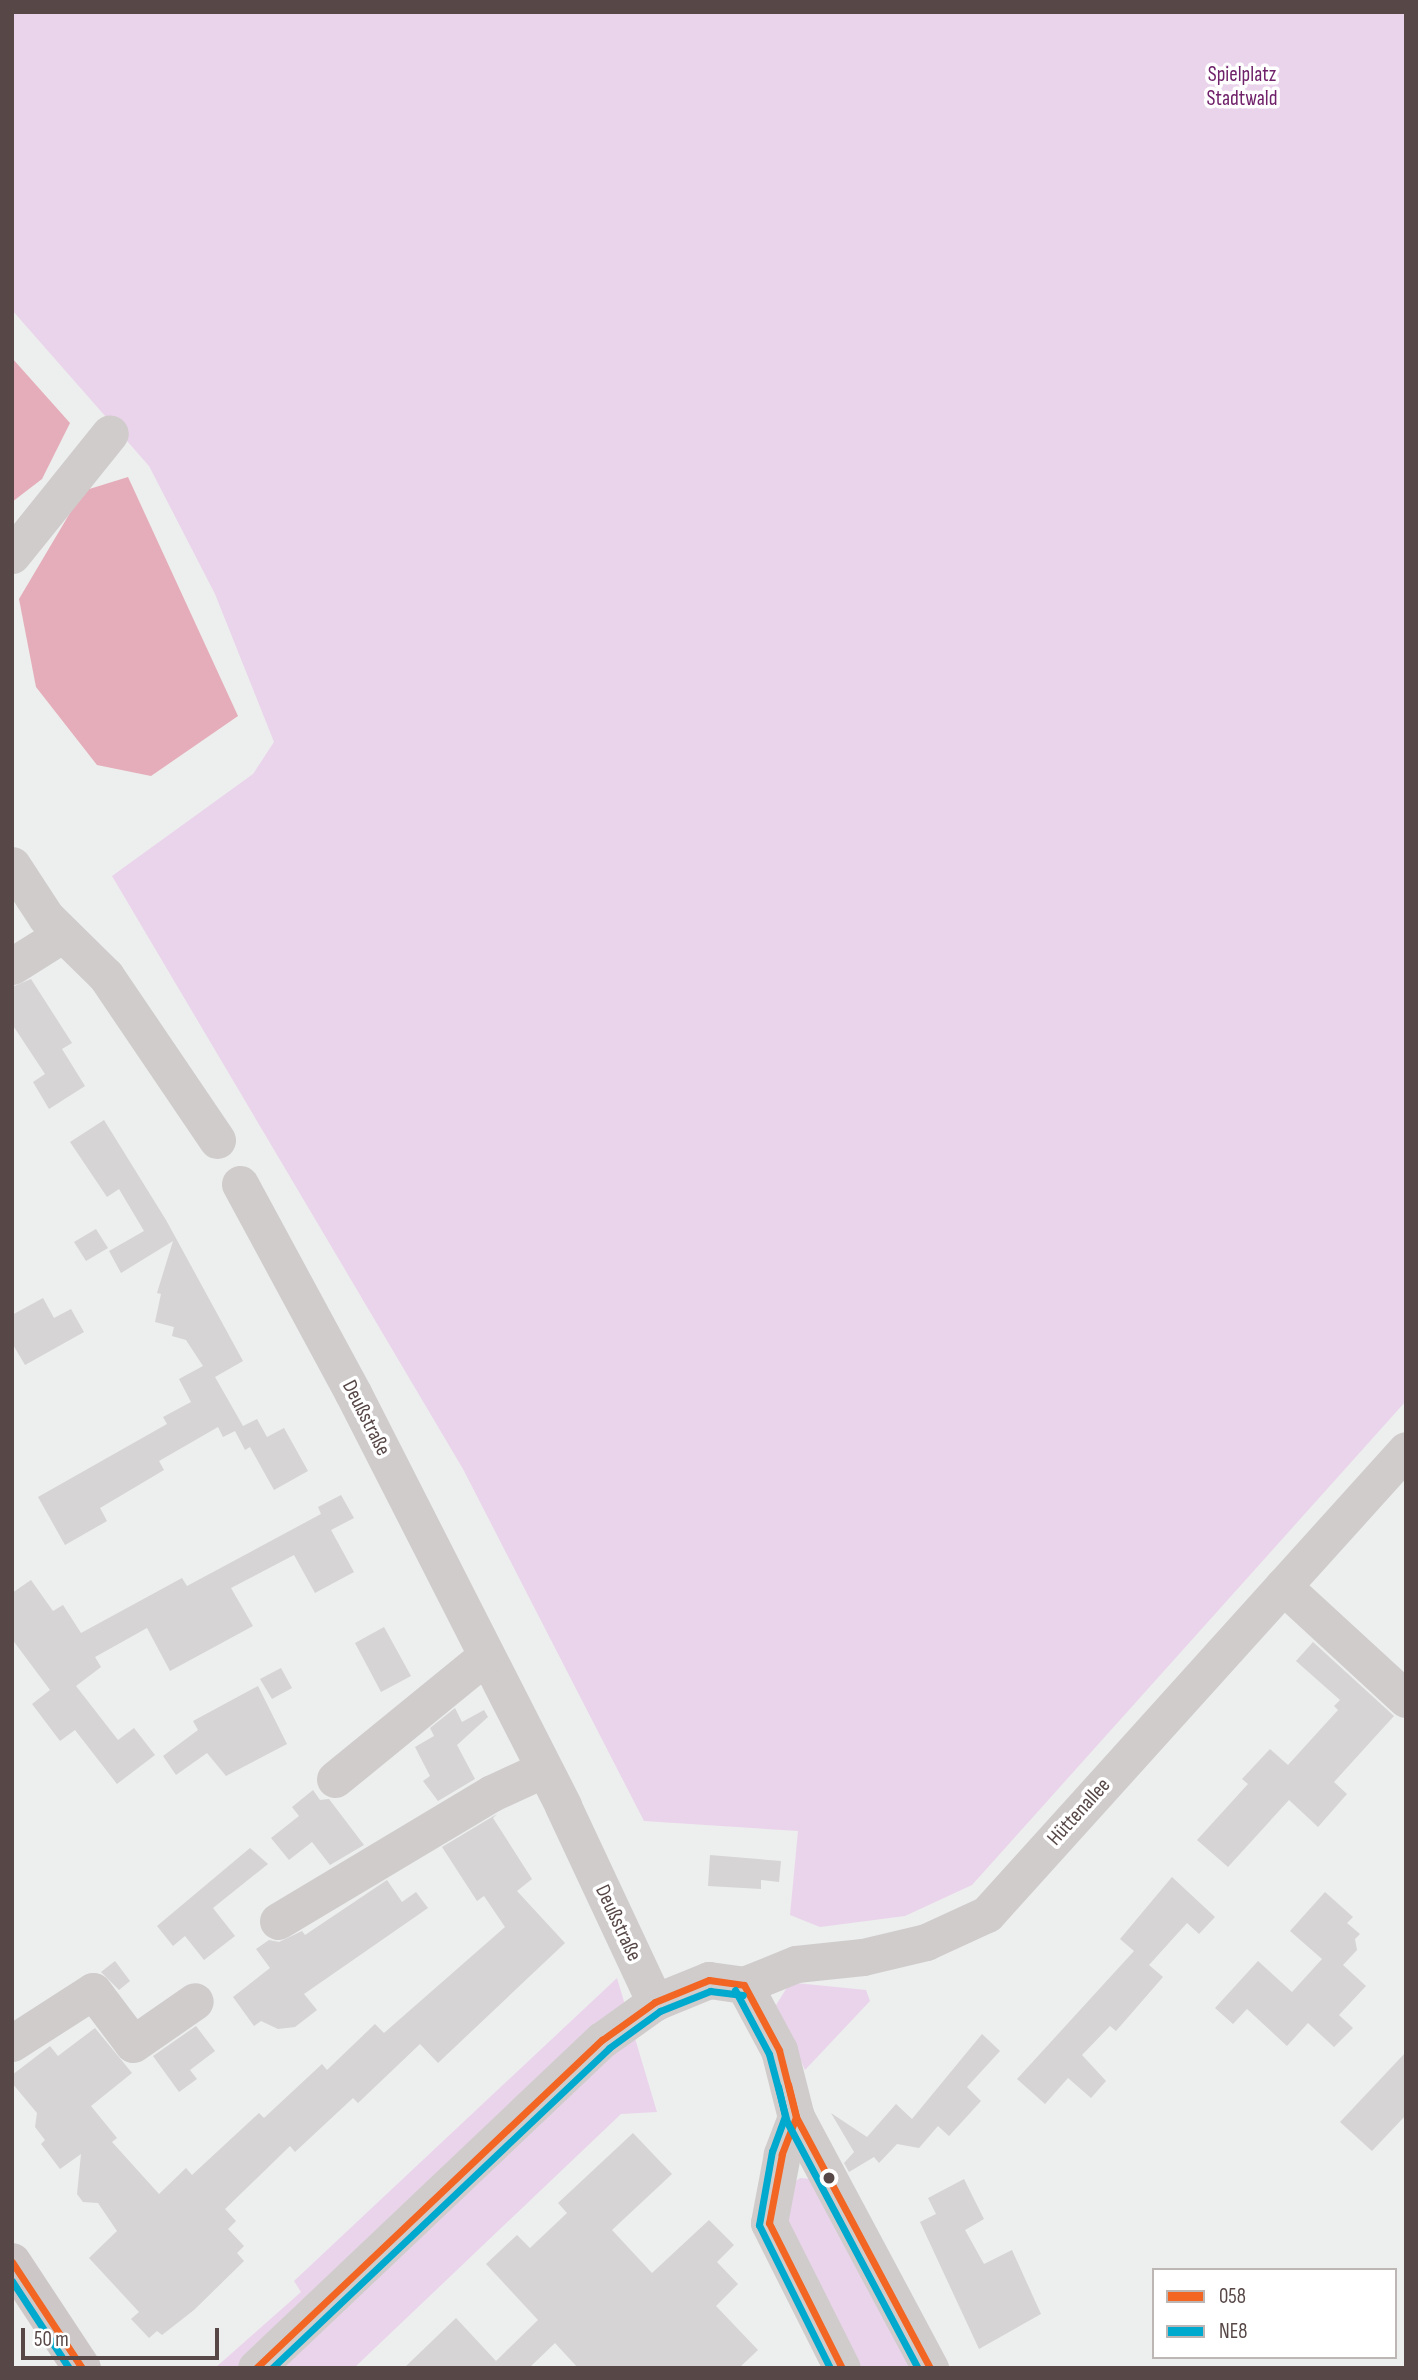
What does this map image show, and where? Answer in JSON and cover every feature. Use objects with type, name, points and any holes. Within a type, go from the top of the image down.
[{"type":"main road","points":[[12,2262],[82,2368]]},
{"type":"street","points":[[12,555],[110,433]]},
{"type":"street","points":[[12,865],[63,934],[106,976],[217,1140]]},
{"type":"street","points":[[12,965],[63,934]]},
{"type":"street","name":"Deußstraße","points":[[240,1184],[544,1769],[655,2002]]},
{"type":"street","name":"Hüttenallee","points":[[744,1985],[796,1964],[863,1957],[926,1942],[987,1914],[1406,1450]]},
{"type":"street","points":[[1283,1587],[1406,1699]]},
{"type":"street","points":[[335,1779],[486,1656]]},
{"type":"street","points":[[278,1921],[492,1793],[544,1769]]},
{"type":"street","points":[[256,2368],[602,2040],[655,2002],[709,1980],[744,1985],[779,2050],[796,2117],[930,2368]]},
{"type":"street","points":[[12,2043],[93,1991],[133,2044],[195,2001]]},
{"type":"street","points":[[796,2117],[782,2154],[769,2223],[842,2368]]},
{"type":"green space","name":"Spielplatz Stadtwald","points":[[12,12],[1406,12],[1406,1401],[972,1885],[905,1916],[820,1927],[790,1915],[798,1831],[644,1821],[463,1469],[112,876],[253,774],[274,742],[215,594],[149,466],[12,310]]},
{"type":"green space","points":[[617,1978],[657,2112],[621,2114],[354,2368],[215,2368],[301,2292],[294,2281]]},
{"type":"green space","points":[[796,1983],[866,1990],[870,2001],[805,2070],[776,2005],[788,1986]]},
{"type":"green space","points":[[800,2178],[814,2179],[914,2368],[861,2368],[785,2219],[789,2186]]},
{"type":"shaded area","points":[[12,358],[70,423],[42,479],[12,502]]},
{"type":"shaded area","points":[[128,477],[238,716],[151,776],[97,765],[36,687],[19,599],[83,491]]},
{"type":"building","points":[[31,979],[72,1043],[62,1049],[85,1086],[49,1109],[33,1082],[45,1074],[12,1024],[12,987]]},
{"type":"building","points":[[104,1120],[166,1220],[243,1361],[215,1377],[243,1426],[257,1419],[267,1437],[284,1428],[308,1471],[274,1490],[250,1447],[245,1450],[235,1431],[223,1437],[218,1427],[159,1461],[164,1470],[100,1508],[107,1521],[65,1545],[38,1497],[167,1424],[163,1417],[191,1402],[179,1379],[203,1366],[186,1340],[172,1336],[174,1327],[155,1322],[161,1294],[157,1293],[173,1241],[121,1273],[109,1251],[144,1231],[119,1189],[107,1197],[70,1142]]},
{"type":"building","points":[[96,1229],[108,1248],[86,1261],[74,1242]]},
{"type":"building","points":[[43,1298],[54,1318],[71,1309],[84,1332],[25,1365],[12,1343],[12,1315]]},
{"type":"building","points":[[341,1495],[354,1518],[331,1530],[354,1572],[315,1593],[294,1555],[231,1588],[253,1626],[170,1671],[147,1628],[95,1657],[101,1667],[76,1686],[118,1740],[134,1728],[155,1755],[117,1784],[75,1730],[60,1741],[32,1704],[50,1690],[12,1639],[12,1593],[31,1580],[53,1611],[63,1605],[81,1633],[182,1578],[187,1586],[321,1514],[318,1507]]},
{"type":"building","points":[[384,1627],[411,1676],[381,1692],[355,1643]]},
{"type":"building","points":[[1313,1642],[1394,1716],[1334,1782],[1347,1794],[1318,1827],[1289,1800],[1228,1867],[1197,1840],[1248,1784],[1242,1779],[1270,1749],[1288,1765],[1338,1710],[1334,1706],[1340,1700],[1296,1661]]},
{"type":"building","points":[[281,1668],[292,1688],[272,1699],[260,1679]]},
{"type":"building","points":[[258,1686],[287,1744],[226,1776],[207,1753],[176,1775],[163,1756],[198,1730],[193,1721]]},
{"type":"building","points":[[455,1708],[462,1722],[484,1710],[488,1717],[457,1745],[475,1779],[438,1801],[423,1781],[430,1776],[415,1747],[434,1736],[430,1728]]},
{"type":"building","points":[[313,1790],[320,1800],[329,1799],[364,1845],[330,1865],[312,1842],[289,1860],[271,1838],[299,1816],[292,1807]]},
{"type":"building","points":[[497,1814],[493,1818],[532,1879],[517,1891],[565,1943],[438,2063],[420,2044],[358,2103],[353,2098],[295,2152],[290,2146],[225,2209],[236,2221],[228,2229],[244,2246],[237,2253],[244,2261],[194,2310],[162,2335],[157,2331],[149,2338],[131,2319],[139,2312],[89,2258],[117,2231],[98,2203],[83,2202],[77,2194],[81,2154],[60,2169],[41,2144],[45,2140],[35,2127],[37,2113],[12,2083],[12,2075],[50,2046],[58,2056],[95,2028],[132,2073],[91,2106],[117,2138],[112,2142],[159,2194],[186,2168],[192,2175],[259,2113],[264,2118],[322,2064],[327,2070],[375,2024],[384,2033],[505,1927],[484,1896],[477,1901],[442,1847]]},
{"type":"building","points":[[250,1848],[268,1864],[213,1908],[235,1936],[204,1960],[185,1936],[173,1946],[157,1926]]},
{"type":"building","points":[[710,1855],[781,1861],[779,1882],[761,1880],[761,1889],[708,1886]]},
{"type":"building","points":[[1172,1877],[1215,1917],[1199,1934],[1187,1923],[1149,1965],[1163,1977],[1116,2031],[1110,2026],[1082,2055],[1106,2081],[1091,2098],[1068,2078],[1045,2104],[1017,2079],[1134,1951],[1120,1939]]},
{"type":"building","points":[[387,1880],[402,1902],[416,1892],[428,1908],[304,1994],[317,2010],[295,2027],[278,2029],[261,2021],[254,2026],[233,1997],[270,1968],[256,1949],[269,1940],[279,1942],[302,1931],[305,1935]]},
{"type":"building","points":[[1325,1892],[1353,1917],[1347,1923],[1360,1934],[1355,1939],[1357,1950],[1343,1965],[1366,1986],[1339,2015],[1353,2028],[1334,2047],[1308,2023],[1287,2046],[1247,2009],[1233,2024],[1215,2008],[1258,1961],[1292,1992],[1322,1959],[1290,1931]]},
{"type":"building","points":[[115,1961],[130,1981],[119,1990],[101,1972]]},
{"type":"building","points":[[196,2026],[215,2051],[190,2070],[197,2079],[179,2092],[153,2056]]},
{"type":"building","points":[[982,2034],[1000,2051],[967,2087],[981,2101],[949,2136],[938,2126],[919,2148],[897,2144],[879,2163],[874,2157],[849,2172],[844,2163],[854,2152],[831,2113],[867,2137],[896,2104],[912,2119]]},
{"type":"building","points":[[1406,2052],[1406,2115],[1372,2151],[1340,2122]]},
{"type":"building","points":[[633,2133],[672,2174],[612,2230],[652,2273],[709,2220],[734,2245],[717,2262],[738,2284],[716,2306],[758,2350],[739,2368],[578,2368],[555,2343],[529,2368],[404,2368],[456,2318],[496,2361],[538,2320],[486,2264],[517,2235],[530,2248],[567,2213],[558,2203]]},
{"type":"building","points":[[964,2179],[984,2219],[965,2230],[984,2264],[1012,2250],[1041,2314],[979,2349],[920,2222],[936,2214],[928,2198]]},
{"type":"transit line","name":"058","points":[[256,2368],[602,2040],[655,2002],[709,1980],[744,1985]]},
{"type":"transit line","name":"058","points":[[744,1985],[779,2050],[796,2117],[930,2368]]},
{"type":"transit line","name":"NE8","points":[[735,1990],[769,2054],[787,2122],[918,2368]]},
{"type":"transit line","name":"NE8","points":[[272,2368],[609,2048],[660,2011],[710,1991],[743,1995]]},
{"type":"transit line","name":"058","points":[[788,2084],[796,2117],[782,2154],[769,2223],[842,2368]]},
{"type":"transit line","name":"NE8","points":[[778,2086],[785,2116],[772,2151],[759,2225],[830,2368]]},
{"type":"transit line","name":"058","points":[[12,2262],[82,2368]]},
{"type":"transit line","name":"NE8","points":[[12,2281],[69,2368]]}]
